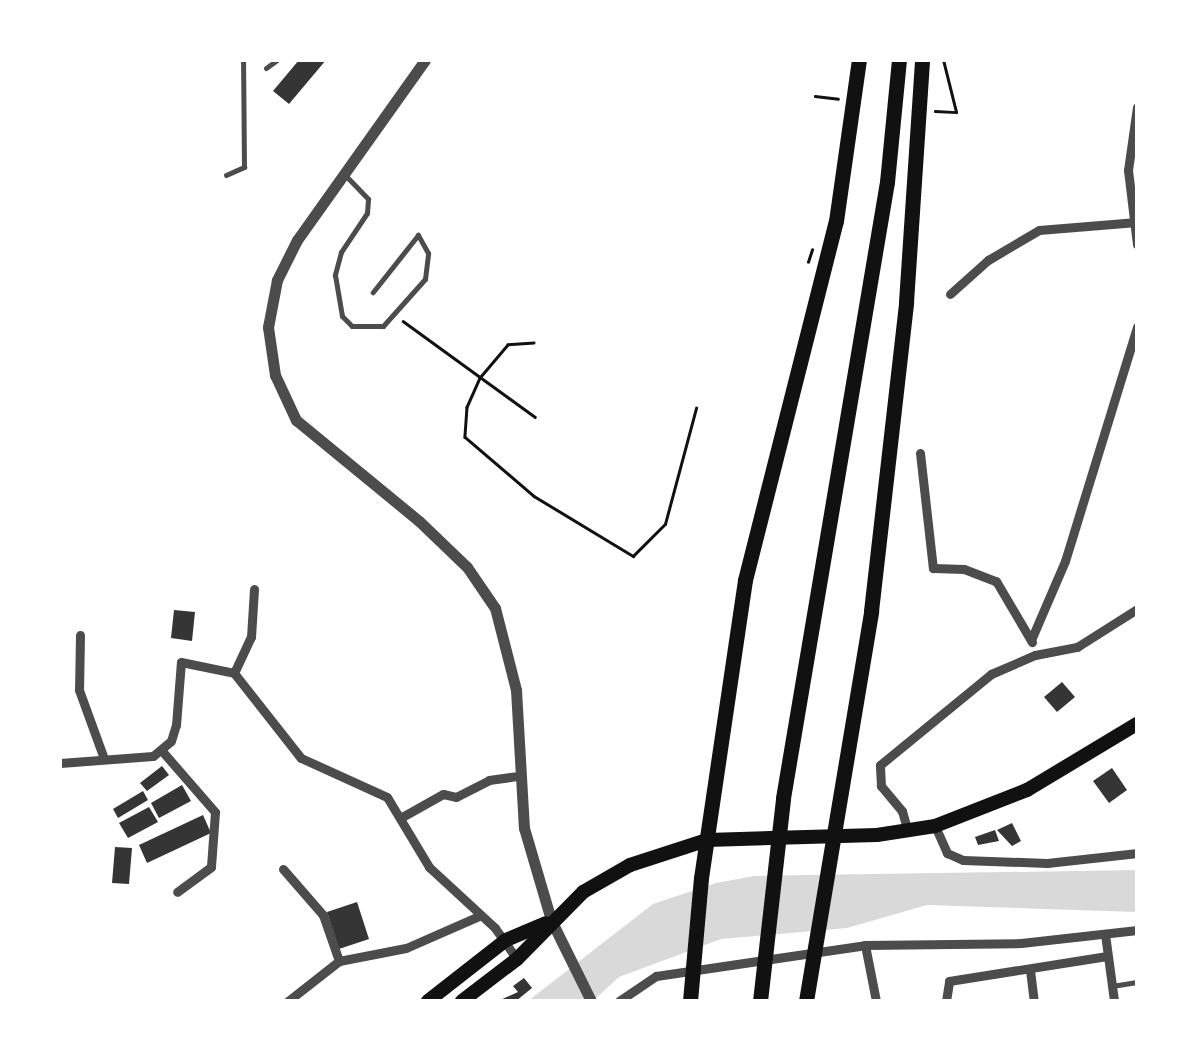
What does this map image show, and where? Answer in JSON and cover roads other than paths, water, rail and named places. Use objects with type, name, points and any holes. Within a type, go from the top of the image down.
[{"type":"highway","points":[[690,1001],[701,878],[745,580],[829,251],[859,60]]},
{"type":"highway","points":[[760,1001],[783,798],[884,201],[898,60]]},
{"type":"highway","points":[[806,1001],[873,592],[906,302],[922,60]]},
{"type":"main road","points":[[428,1001],[506,940],[551,920],[630,865],[707,840],[833,837],[908,832],[935,826],[1027,790],[1137,724]]},
{"type":"main road","points":[[462,1001],[517,958],[551,920]]},
{"type":"street","points":[[425,60],[297,240],[277,280],[268,326],[275,375],[296,420],[420,521],[467,567],[494,608],[516,690],[517,776],[524,828],[551,920],[592,1001]]},
{"type":"street","points":[[1137,106],[1128,170],[1137,244]]},
{"type":"street","points":[[950,294],[988,260],[1039,230],[1136,223]]},
{"type":"street","points":[[1031,640],[1065,561],[1137,327]]},
{"type":"street","points":[[920,454],[933,568],[964,568],[996,581],[1031,640],[1035,655]]},
{"type":"street","points":[[234,672],[250,637],[254,589]]},
{"type":"street","points":[[908,832],[902,810],[881,786],[880,765],[992,674],[1035,655],[1077,647],[1137,610]]},
{"type":"street","points":[[80,636],[79,690],[103,756]]},
{"type":"street","points":[[162,751],[176,725],[182,662],[234,672],[301,758],[387,797],[428,867],[506,940],[517,958]]},
{"type":"street","points":[[60,762],[162,751]]},
{"type":"street","points":[[162,751],[215,812],[211,867],[177,892]]},
{"type":"street","points":[[402,817],[443,794],[456,797],[489,780],[517,776]]},
{"type":"street","points":[[935,826],[947,852],[964,860],[1047,863],[1137,852]]},
{"type":"street","points":[[283,869],[322,915],[340,961]]},
{"type":"street","points":[[288,1001],[340,961],[406,948],[478,916]]},
{"type":"street","points":[[618,1001],[656,976],[692,968],[865,945],[1021,943],[1137,930]]},
{"type":"street","points":[[1105,934],[1114,1001]]},
{"type":"street","points":[[865,945],[876,1001]]},
{"type":"street","points":[[946,1001],[949,982],[1108,956]]},
{"type":"street","points":[[1030,970],[1034,1001]]},
{"type":"lane","points":[[226,175],[244,167],[243,60]]},
{"type":"lane","points":[[266,68],[277,60]]},
{"type":"lane","points":[[346,176],[368,199],[367,214],[341,252],[336,274],[342,316],[367,330],[394,315],[425,279],[428,253],[418,234],[373,292]]},
{"type":"lane","points":[[1112,986],[1137,982]]}]
